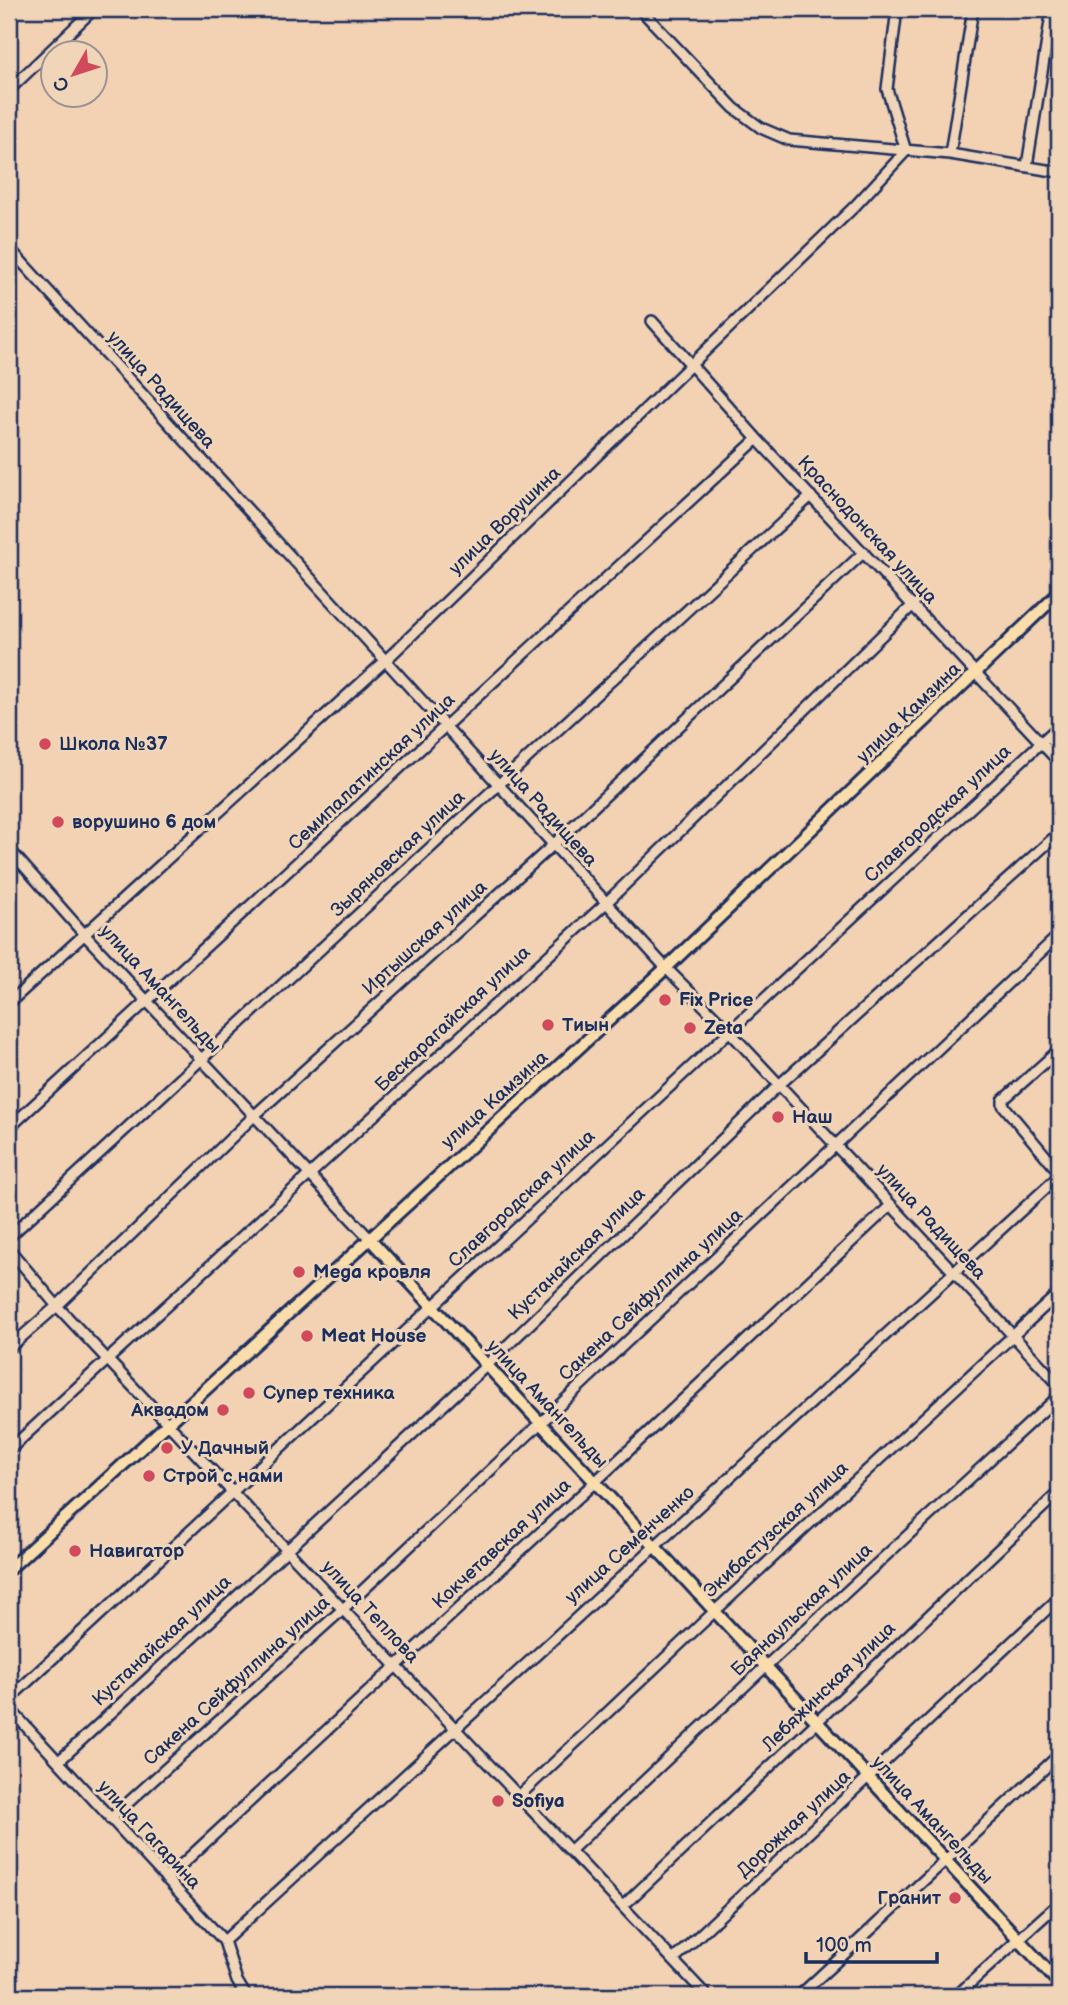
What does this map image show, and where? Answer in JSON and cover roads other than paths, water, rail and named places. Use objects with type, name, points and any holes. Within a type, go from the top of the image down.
[{"type":"main road","name":"улица Камзина","points":[[9,1569],[666,968],[1059,593]]},
{"type":"main road","name":"улица Амангельды","points":[[370,1239],[1059,1983]]},
{"type":"street","points":[[9,90],[94,9]]},
{"type":"street","points":[[640,9],[734,108],[761,128],[789,140],[950,154],[1059,172]]},
{"type":"street","points":[[897,9],[887,89],[906,151]]},
{"type":"street","points":[[950,154],[974,9]]},
{"type":"street","points":[[1027,166],[1052,9]]},
{"type":"street","name":"улица Ворушина","points":[[9,1003],[385,661],[855,206],[906,151]]},
{"type":"street","name":"улица Радищева","points":[[9,248],[666,968],[729,1031],[1059,1385]]},
{"type":"street","name":"Краснодонская улица","points":[[652,321],[757,439],[1059,762]]},
{"type":"street","name":"Семипалатинская улица","points":[[9,1129],[757,439]]},
{"type":"street","name":"Зыряновская улица","points":[[9,1237],[811,496]]},
{"type":"street","name":"Иртышская улица","points":[[9,1348],[57,1306],[255,1115],[553,845],[864,552]]},
{"type":"street","name":"Бескарагайская улица","points":[[9,1450],[606,903],[914,604]]},
{"type":"street","name":"Славгородская улица","points":[[9,1699],[1059,726]]},
{"type":"street","name":"Кустанайская улица","points":[[59,1761],[486,1366],[779,1085],[1059,833]]},
{"type":"street","name":"улица Амангельды","points":[[9,849],[370,1239]]},
{"type":"street","name":"Сакена Сейфуллина улица","points":[[110,1819],[343,1609],[1059,935]]},
{"type":"street","points":[[1059,1050],[1003,1100],[1003,1105],[1059,1174]]},
{"type":"street","name":"улица Семенченко","points":[[224,1941],[1059,1174]]},
{"type":"street","name":"Кокчетавская улица","points":[[166,1879],[891,1205]]},
{"type":"street","name":"улица Теплова","points":[[9,1249],[57,1306],[707,1996]]},
{"type":"street","name":"Экибастузская улица","points":[[519,1796],[1059,1293]]},
{"type":"street","name":"Баянаульская улица","points":[[570,1851],[1059,1396]]},
{"type":"street","name":"Лебяжинская улица","points":[[623,1906],[1059,1492]]},
{"type":"street","name":"Дорожная улица","points":[[673,1960],[1059,1598]]},
{"type":"street","name":"улица Гагарина","points":[[9,1707],[224,1941],[237,1981],[246,1996]]},
{"type":"street","points":[[799,1996],[1059,1755]]},
{"type":"street","points":[[956,1996],[1059,1903]]},
{"type":"place","name":"Школа №37","points":[[45,744]]},
{"type":"place","name":"ворушино 6 дом","points":[[58,822]]},
{"type":"place","name":"Fix Price","points":[[665,1000]]},
{"type":"place","name":"Тиын","points":[[548,1025]]},
{"type":"place","name":"Zeta","points":[[690,1028]]},
{"type":"place","name":"Наш","points":[[778,1117]]},
{"type":"place","name":"Mega кровля","points":[[299,1272]]},
{"type":"place","name":"Meat House","points":[[307,1336]]},
{"type":"place","name":"Супер техника","points":[[249,1393]]},
{"type":"place","name":"Аквадом","points":[[223,1410]]},
{"type":"place","name":"У Дачный","points":[[167,1448]]},
{"type":"place","name":"Строй с нами","points":[[149,1476]]},
{"type":"place","name":"Навигатор","points":[[75,1551]]},
{"type":"place","name":"Sofiya","points":[[498,1801]]},
{"type":"place","name":"Гранит","points":[[955,1898]]}]
